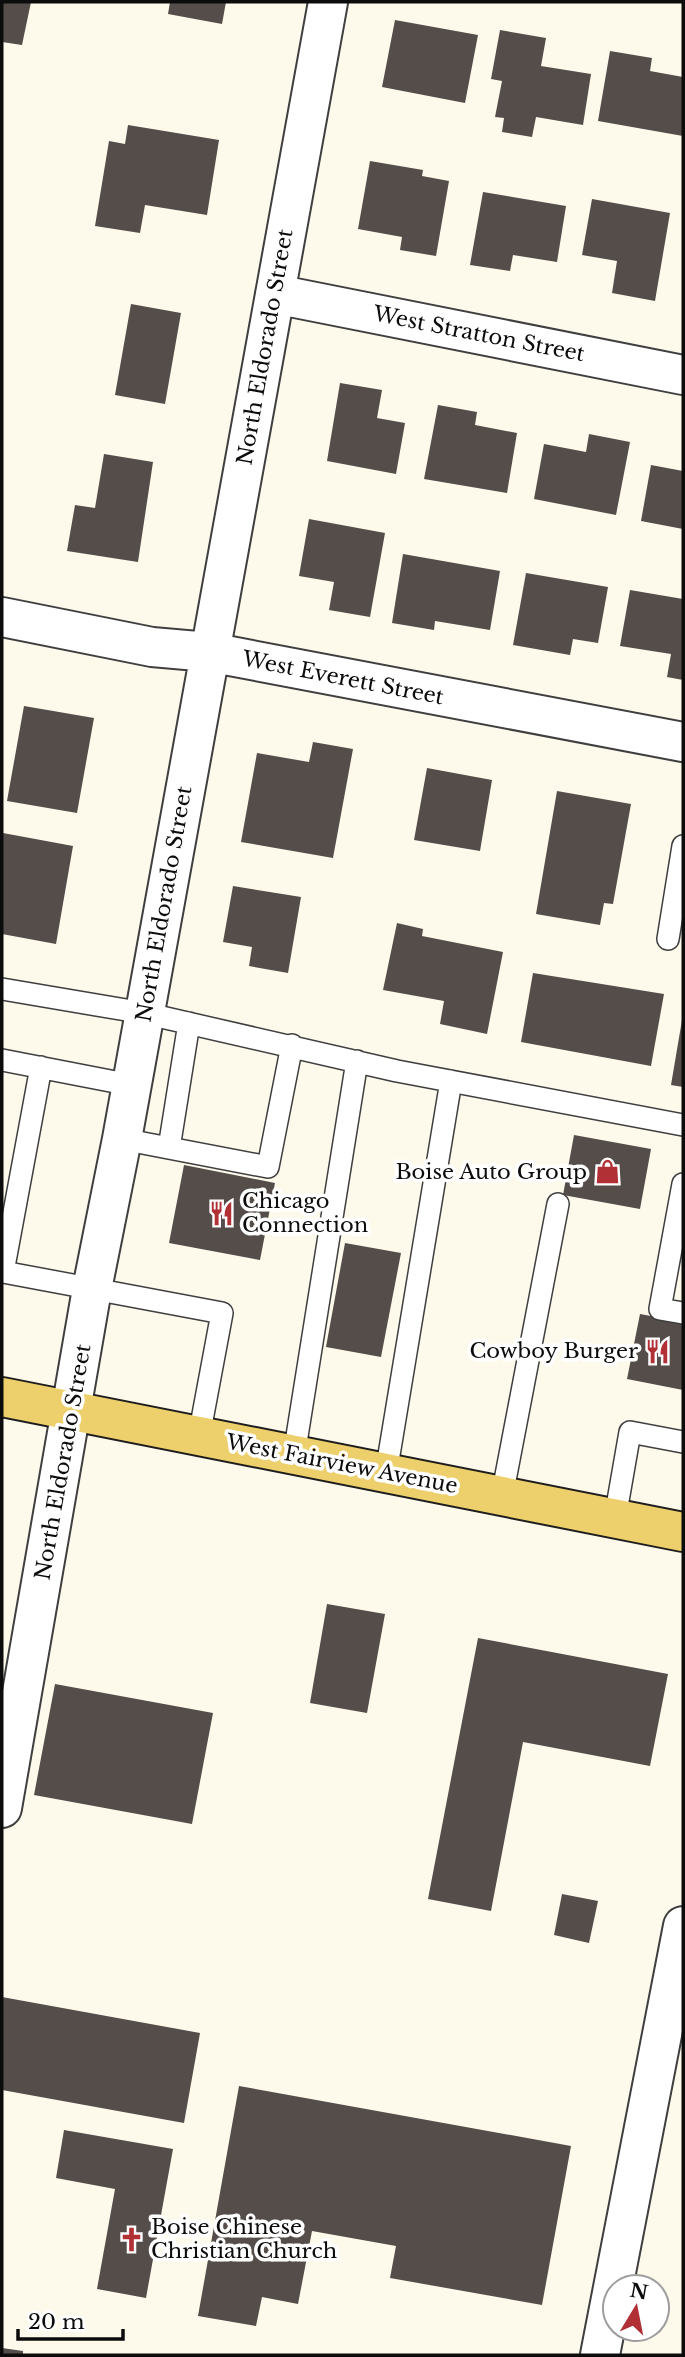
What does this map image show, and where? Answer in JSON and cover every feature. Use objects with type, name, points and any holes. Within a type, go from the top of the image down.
[{"type":"main road","name":"West Fairview Avenue","points":[[2,1396],[683,1532]]},
{"type":"street","name":"North Eldorado Street","points":[[2,1808],[92,1289],[122,1139],[328,2]]},
{"type":"street","name":"West Stratton Street","points":[[275,294],[683,374]]},
{"type":"street","name":"West Everett Street","points":[[2,617],[152,647],[209,652],[683,742]]},
{"type":"street","points":[[600,2355],[683,1926]]},
{"type":"lane","points":[[668,939],[683,846]]},
{"type":"lane","points":[[2,989],[144,1013],[451,1081],[683,1125]]},
{"type":"lane","points":[[169,1148],[189,1023]]},
{"type":"lane","points":[[122,1139],[268,1167],[292,1045]]},
{"type":"lane","points":[[2,1060],[131,1085]]},
{"type":"lane","points":[[293,1455],[357,1061]]},
{"type":"lane","points":[[41,1068],[3,1272],[222,1313],[199,1436]]},
{"type":"lane","points":[[386,1473],[451,1081]]},
{"type":"lane","points":[[683,1184],[660,1309],[683,1314]]},
{"type":"lane","points":[[502,1496],[558,1205]]},
{"type":"lane","points":[[615,1518],[630,1432],[683,1442]]},
{"type":"building","points":[[2,2],[31,2],[22,45],[2,42]]},
{"type":"building","points":[[170,2],[226,2],[222,24],[168,14]]},
{"type":"building","points":[[395,20],[478,35],[465,103],[382,87]]},
{"type":"building","points":[[500,30],[546,38],[541,66],[591,74],[583,125],[536,117],[532,137],[502,132],[504,118],[495,117],[502,81],[491,79]]},
{"type":"building","points":[[610,51],[652,58],[650,71],[683,77],[683,136],[598,121]]},
{"type":"building","points":[[128,125],[219,140],[207,215],[145,205],[140,233],[95,226],[109,141],[125,144]]},
{"type":"building","points":[[370,161],[423,170],[422,176],[449,181],[436,256],[400,250],[402,237],[358,229]]},
{"type":"building","points":[[483,192],[566,206],[557,262],[513,255],[510,271],[470,265]]},
{"type":"building","points":[[592,199],[670,213],[655,301],[612,293],[617,261],[582,255]]},
{"type":"building","points":[[131,304],[181,313],[165,404],[115,395]]},
{"type":"building","points":[[340,383],[382,390],[377,418],[405,423],[396,474],[327,461]]},
{"type":"building","points":[[438,405],[477,412],[475,425],[517,433],[507,493],[424,479]]},
{"type":"building","points":[[589,434],[630,442],[616,515],[534,499],[544,444],[586,452]]},
{"type":"building","points":[[104,454],[153,462],[138,562],[67,551],[75,505],[95,508]]},
{"type":"building","points":[[651,465],[683,471],[683,529],[641,521]]},
{"type":"building","points":[[309,519],[385,533],[370,617],[329,610],[334,582],[299,576]]},
{"type":"building","points":[[403,554],[500,571],[490,630],[435,621],[434,630],[392,623]]},
{"type":"building","points":[[526,573],[608,587],[598,643],[573,639],[570,655],[513,645]]},
{"type":"building","points":[[630,590],[683,599],[683,680],[667,677],[671,654],[620,646]]},
{"type":"building","points":[[24,706],[94,718],[77,813],[7,801]]},
{"type":"building","points":[[313,742],[353,749],[333,858],[241,842],[257,753],[309,762]]},
{"type":"building","points":[[427,768],[492,780],[480,851],[414,840]]},
{"type":"building","points":[[557,791],[631,804],[613,904],[604,903],[600,925],[536,914]]},
{"type":"building","points":[[3,833],[73,846],[56,944],[2,934]]},
{"type":"building","points":[[233,886],[301,897],[288,973],[249,966],[252,947],[223,942]]},
{"type":"building","points":[[397,923],[423,929],[422,936],[503,952],[487,1034],[440,1024],[444,1001],[383,990]]},
{"type":"building","points":[[533,973],[664,994],[651,1066],[521,1042]]},
{"type":"building","points":[[683,1021],[683,1087],[671,1085]]},
{"type":"building","name":"Boise Auto Group","points":[[574,1135],[651,1149],[640,1209],[563,1195]]},
{"type":"building","name":"Chicago Connection","points":[[184,1165],[275,1183],[260,1260],[169,1243]]},
{"type":"building","points":[[345,1243],[401,1253],[381,1357],[326,1347]]},
{"type":"building","name":"Cowboy Burger","points":[[640,1314],[683,1322],[683,1390],[627,1379]]},
{"type":"building","points":[[327,1604],[385,1614],[367,1713],[310,1703]]},
{"type":"building","points":[[478,1638],[668,1674],[650,1766],[523,1742],[491,1911],[428,1899]]},
{"type":"building","points":[[55,1684],[213,1713],[192,1824],[34,1795]]},
{"type":"building","points":[[562,1894],[598,1901],[589,1943],[554,1935]]},
{"type":"building","points":[[2,1997],[200,2033],[184,2123],[2,2090]]},
{"type":"building","points":[[239,2086],[571,2146],[542,2305],[390,2278],[396,2246],[312,2231],[298,2304],[262,2297],[256,2326],[198,2316]]},
{"type":"building","name":"Boise Chinese Christian Church","points":[[64,2130],[173,2149],[146,2298],[97,2289],[115,2189],[56,2178]]},
{"type":"building","points":[[2,2348],[23,2351],[23,2355],[2,2355]]},
{"type":"place","name":"Boise Auto Group","points":[[607,1172]]},
{"type":"place","name":"Chicago Connection","points":[[222,1213]]},
{"type":"place","name":"Cowboy Burger","points":[[658,1351]]},
{"type":"place","name":"Boise Chinese Christian Church","points":[[131,2239]]}]
